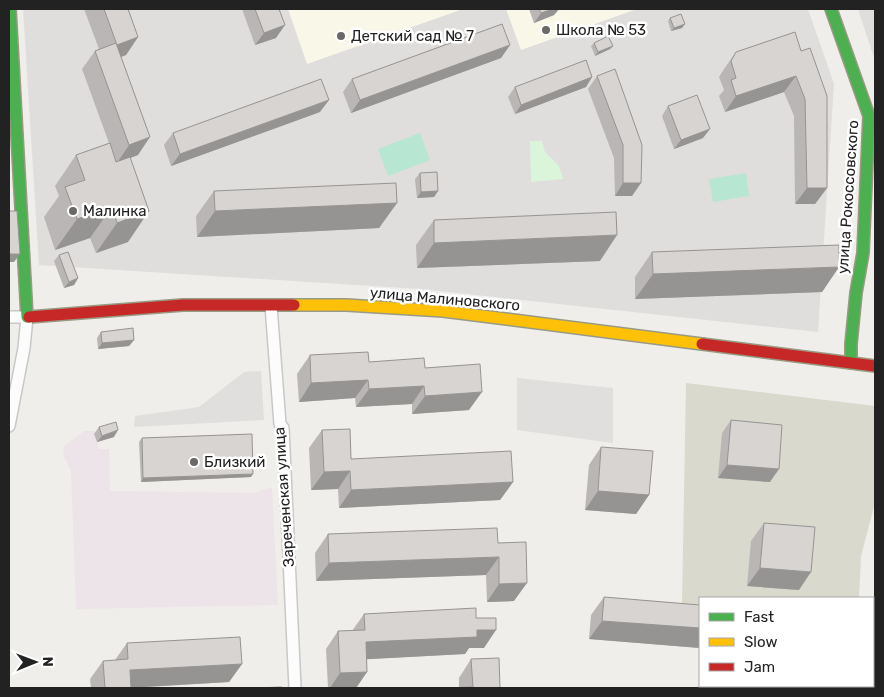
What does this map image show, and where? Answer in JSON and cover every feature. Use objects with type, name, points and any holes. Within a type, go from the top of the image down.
[{"type":"street","points":[[9,426],[24,348],[27,317],[10,9]]},
{"type":"street","name":"улица Рокоссовского","points":[[831,9],[869,116],[862,253],[856,293],[851,363]]},
{"type":"street","name":"улица Малиновского","points":[[9,317],[182,306],[346,305],[443,311],[875,366]]},
{"type":"street","name":"Зареченская улица","points":[[271,306],[280,424],[283,428],[295,688]]},
{"type":"shaded area","points":[[23,9],[808,9],[834,84],[818,332],[420,289],[39,265]]},
{"type":"shaded area","name":"Детский сад № 7","points":[[288,9],[463,9],[307,64]]},
{"type":"shaded area","name":"Школа № 53","points":[[506,9],[637,9],[521,50]]},
{"type":"shaded area","points":[[858,9],[875,9],[875,61]]},
{"type":"shaded area","points":[[261,371],[264,420],[134,427],[135,416],[199,407],[244,372]]},
{"type":"shaded area","points":[[517,378],[613,388],[613,443],[517,430]]},
{"type":"shaded area","points":[[686,383],[875,406],[875,503],[861,556],[859,597],[699,597],[699,605],[682,603]]},
{"type":"shaded area","points":[[84,431],[95,431],[96,438],[98,438],[98,449],[109,449],[110,491],[253,493],[272,487],[278,605],[76,609],[71,471],[64,457],[63,447]]},
{"type":"shaded area","points":[[734,687],[854,687],[854,688]]},
{"type":"green space","points":[[420,133],[430,160],[388,176],[378,149]]},
{"type":"green space","points":[[530,141],[542,141],[545,152],[559,166],[563,179],[531,182]]},
{"type":"green space","points":[[746,173],[749,196],[713,202],[709,179]]},
{"type":"building","points":[[104,9],[128,9],[138,37],[117,45]]},
{"type":"building","points":[[255,9],[279,9],[285,25],[264,33]]},
{"type":"building","points":[[539,9],[553,9],[541,13]]},
{"type":"building","points":[[681,14],[685,24],[674,28],[670,18]]},
{"type":"building","points":[[502,24],[510,45],[360,100],[352,79]]},
{"type":"building","points":[[795,32],[801,51],[810,48],[827,96],[827,188],[807,188],[805,99],[796,76],[736,96],[731,80],[736,78],[731,61],[736,52]]},
{"type":"building","points":[[608,36],[613,46],[598,52],[594,43]]},
{"type":"building","points":[[116,43],[150,137],[129,145],[95,51]]},
{"type":"building","points":[[586,60],[592,77],[521,105],[515,87]]},
{"type":"building","points":[[615,69],[642,145],[641,183],[623,183],[623,145],[597,76]]},
{"type":"building","points":[[321,79],[329,100],[180,154],[173,133]]},
{"type":"building","points":[[697,95],[710,129],[681,140],[668,106]]},
{"type":"building","points":[[110,143],[116,162],[130,157],[149,211],[117,223],[112,207],[77,219],[65,187],[85,180],[76,155]]},
{"type":"building","points":[[437,172],[438,191],[421,192],[420,173]]},
{"type":"building","points":[[396,183],[397,203],[215,211],[214,191]]},
{"type":"building","points":[[9,211],[17,211],[20,254],[9,254]]},
{"type":"building","points":[[616,212],[617,235],[434,243],[434,220]]},
{"type":"building","points":[[839,245],[839,267],[653,274],[652,252]]},
{"type":"building","points":[[68,252],[78,278],[69,282],[59,255]]},
{"type":"building","points":[[133,328],[134,340],[102,343],[101,332]]},
{"type":"building","points":[[368,352],[369,362],[424,358],[425,368],[480,364],[482,392],[425,396],[424,386],[369,389],[368,380],[311,383],[310,355]]},
{"type":"building","points":[[731,420],[782,425],[779,469],[727,465]]},
{"type":"building","points":[[116,422],[118,430],[102,436],[99,427]]},
{"type":"building","points":[[350,429],[351,459],[511,451],[513,482],[351,490],[350,471],[324,472],[322,430]]},
{"type":"building","points":[[252,434],[253,474],[143,478],[142,438]]},
{"type":"building","points":[[601,447],[653,451],[649,495],[598,491]]},
{"type":"building","points":[[764,523],[815,527],[811,572],[760,568]]},
{"type":"building","points":[[497,528],[498,543],[526,542],[527,583],[499,584],[499,557],[329,563],[328,534]]},
{"type":"building","points":[[604,597],[699,605],[699,628],[602,621]]},
{"type":"building","points":[[476,608],[476,618],[496,618],[496,630],[477,630],[477,637],[366,642],[367,672],[340,673],[338,631],[365,630],[364,614]]},
{"type":"building","points":[[240,637],[242,664],[130,670],[131,688],[105,688],[103,661],[128,659],[127,643]]},
{"type":"building","points":[[499,658],[500,688],[445,688],[473,687],[471,659]]},
{"type":"traffic: fast","points":[[10,9],[27,317],[29,317]]},
{"type":"traffic: fast","points":[[831,9],[869,116],[863,253],[856,293],[851,363]]},
{"type":"traffic: slow","points":[[294,305],[346,305],[443,311],[702,344]]},
{"type":"traffic: jam","points":[[29,317],[183,305],[294,305]]},
{"type":"traffic: jam","points":[[702,344],[875,366]]},
{"type":"place","name":"Школа № 53","points":[[546,30]]},
{"type":"place","name":"Детский сад № 7","points":[[341,36]]},
{"type":"place","name":"Малинка","points":[[73,211]]},
{"type":"place","name":"Близкий","points":[[194,462]]}]
